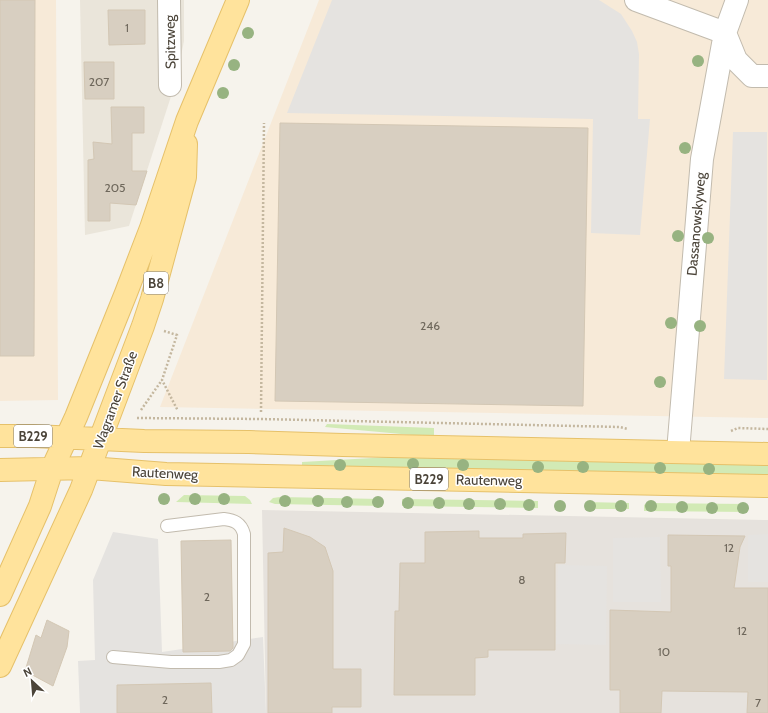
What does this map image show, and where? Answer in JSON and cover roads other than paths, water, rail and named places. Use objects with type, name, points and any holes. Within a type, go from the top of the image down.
[{"type":"main road","name":"Wagramer Straße","points":[[0,595],[40,506],[52,469],[84,398],[149,233],[187,120],[238,0]]},
{"type":"main road","name":"Wagramer Straße","points":[[0,666],[73,509],[90,468],[152,299],[185,177],[187,120]]},
{"type":"main road","name":"B229","points":[[0,436],[101,440],[768,454]]},
{"type":"main road","name":"B229","points":[[0,470],[90,468]]},
{"type":"main road","name":"Rautenweg","points":[[90,468],[174,475],[768,486]]},
{"type":"street","name":"Spitzweg","points":[[169,0],[170,84]]},
{"type":"street","points":[[636,0],[725,33],[736,60],[752,76],[768,76]]},
{"type":"street","name":"Dassanowskyweg","points":[[678,452],[702,159],[725,33],[737,0]]},
{"type":"lane","points":[[113,657],[171,662],[219,662],[231,660],[238,655],[244,644],[244,534],[242,527],[232,520],[224,519],[167,526]]}]
